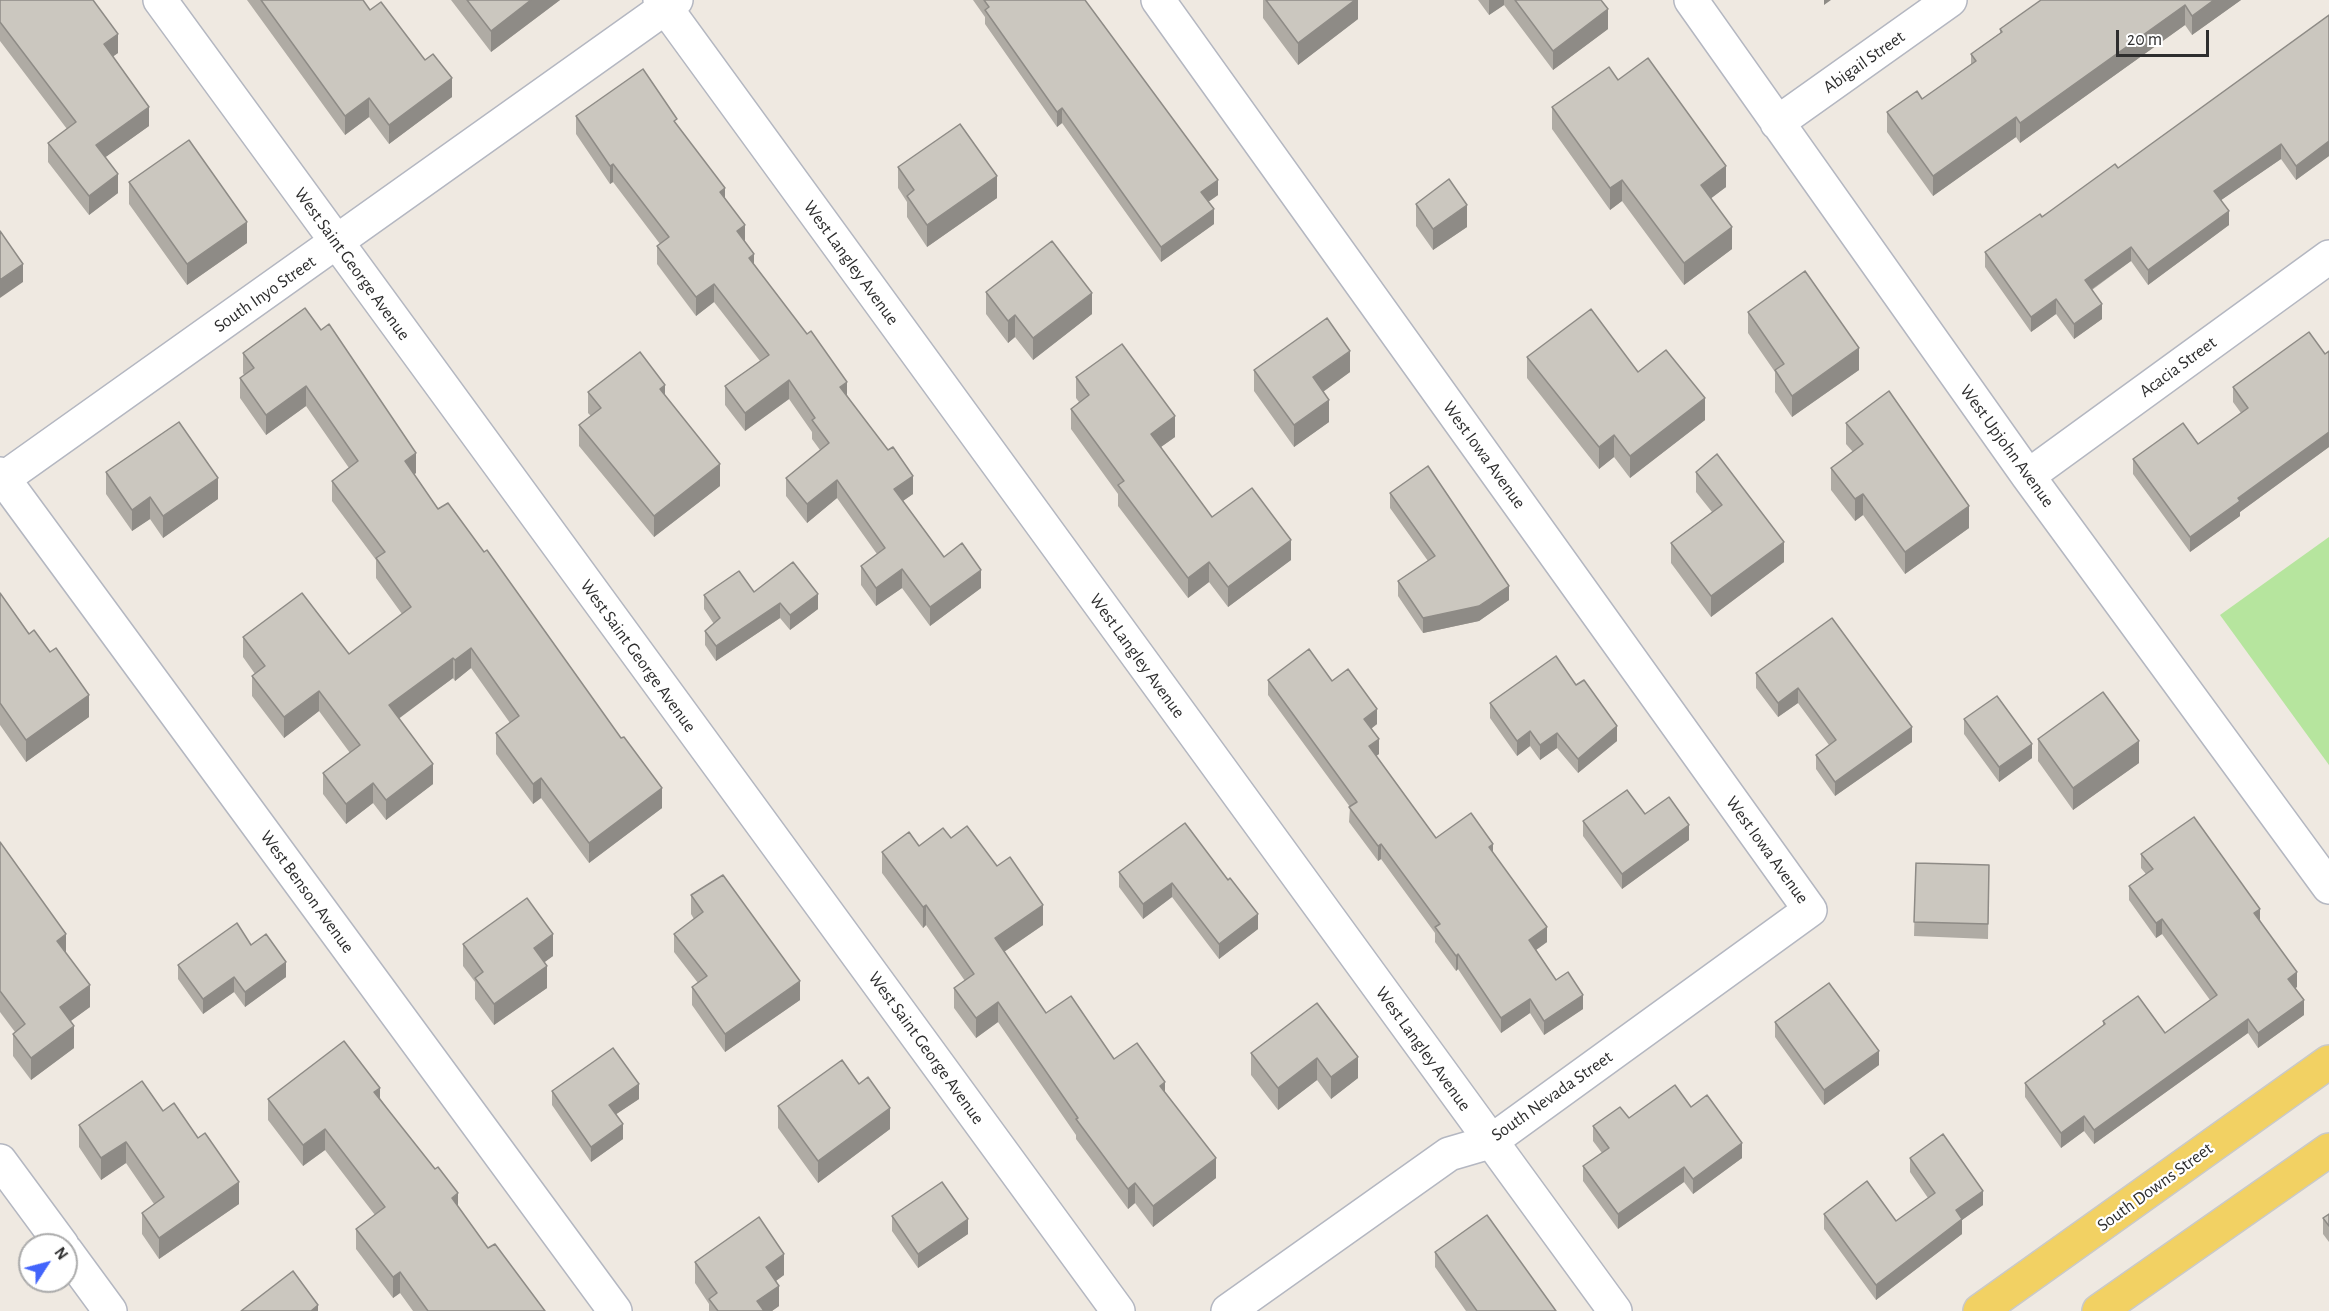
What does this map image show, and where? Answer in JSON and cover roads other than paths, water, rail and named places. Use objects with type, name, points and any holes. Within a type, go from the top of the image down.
[{"type":"main road","name":"South Downs Street","points":[[1980,1311],[2329,1062]]},
{"type":"main road","points":[[2099,1311],[2329,1150]]},
{"type":"street","name":"West Saint George Avenue","points":[[160,0],[1118,1311]]},
{"type":"street","name":"West Iowa Avenue","points":[[1158,0],[1810,910]]},
{"type":"street","name":"West Upjohn Avenue","points":[[1690,0],[2028,476],[2329,887]]},
{"type":"street","name":"Abigail Street","points":[[1777,123],[1950,0]]},
{"type":"street","name":"South Inyo Street","points":[[1,478],[337,243],[667,3]]},
{"type":"street","name":"West Langley Avenue","points":[[667,3],[1490,1142],[1615,1311]]},
{"type":"street","name":"Acacia Street","points":[[2028,476],[2329,257]]},
{"type":"street","name":"West Benson Avenue","points":[[1,478],[615,1311]]},
{"type":"street","name":"South Nevada Street","points":[[1228,1311],[1449,1154],[1490,1142],[1810,910]]},
{"type":"street","points":[[0,1161],[53,1233]]},
{"type":"street","points":[[78,1267],[110,1311]]}]
